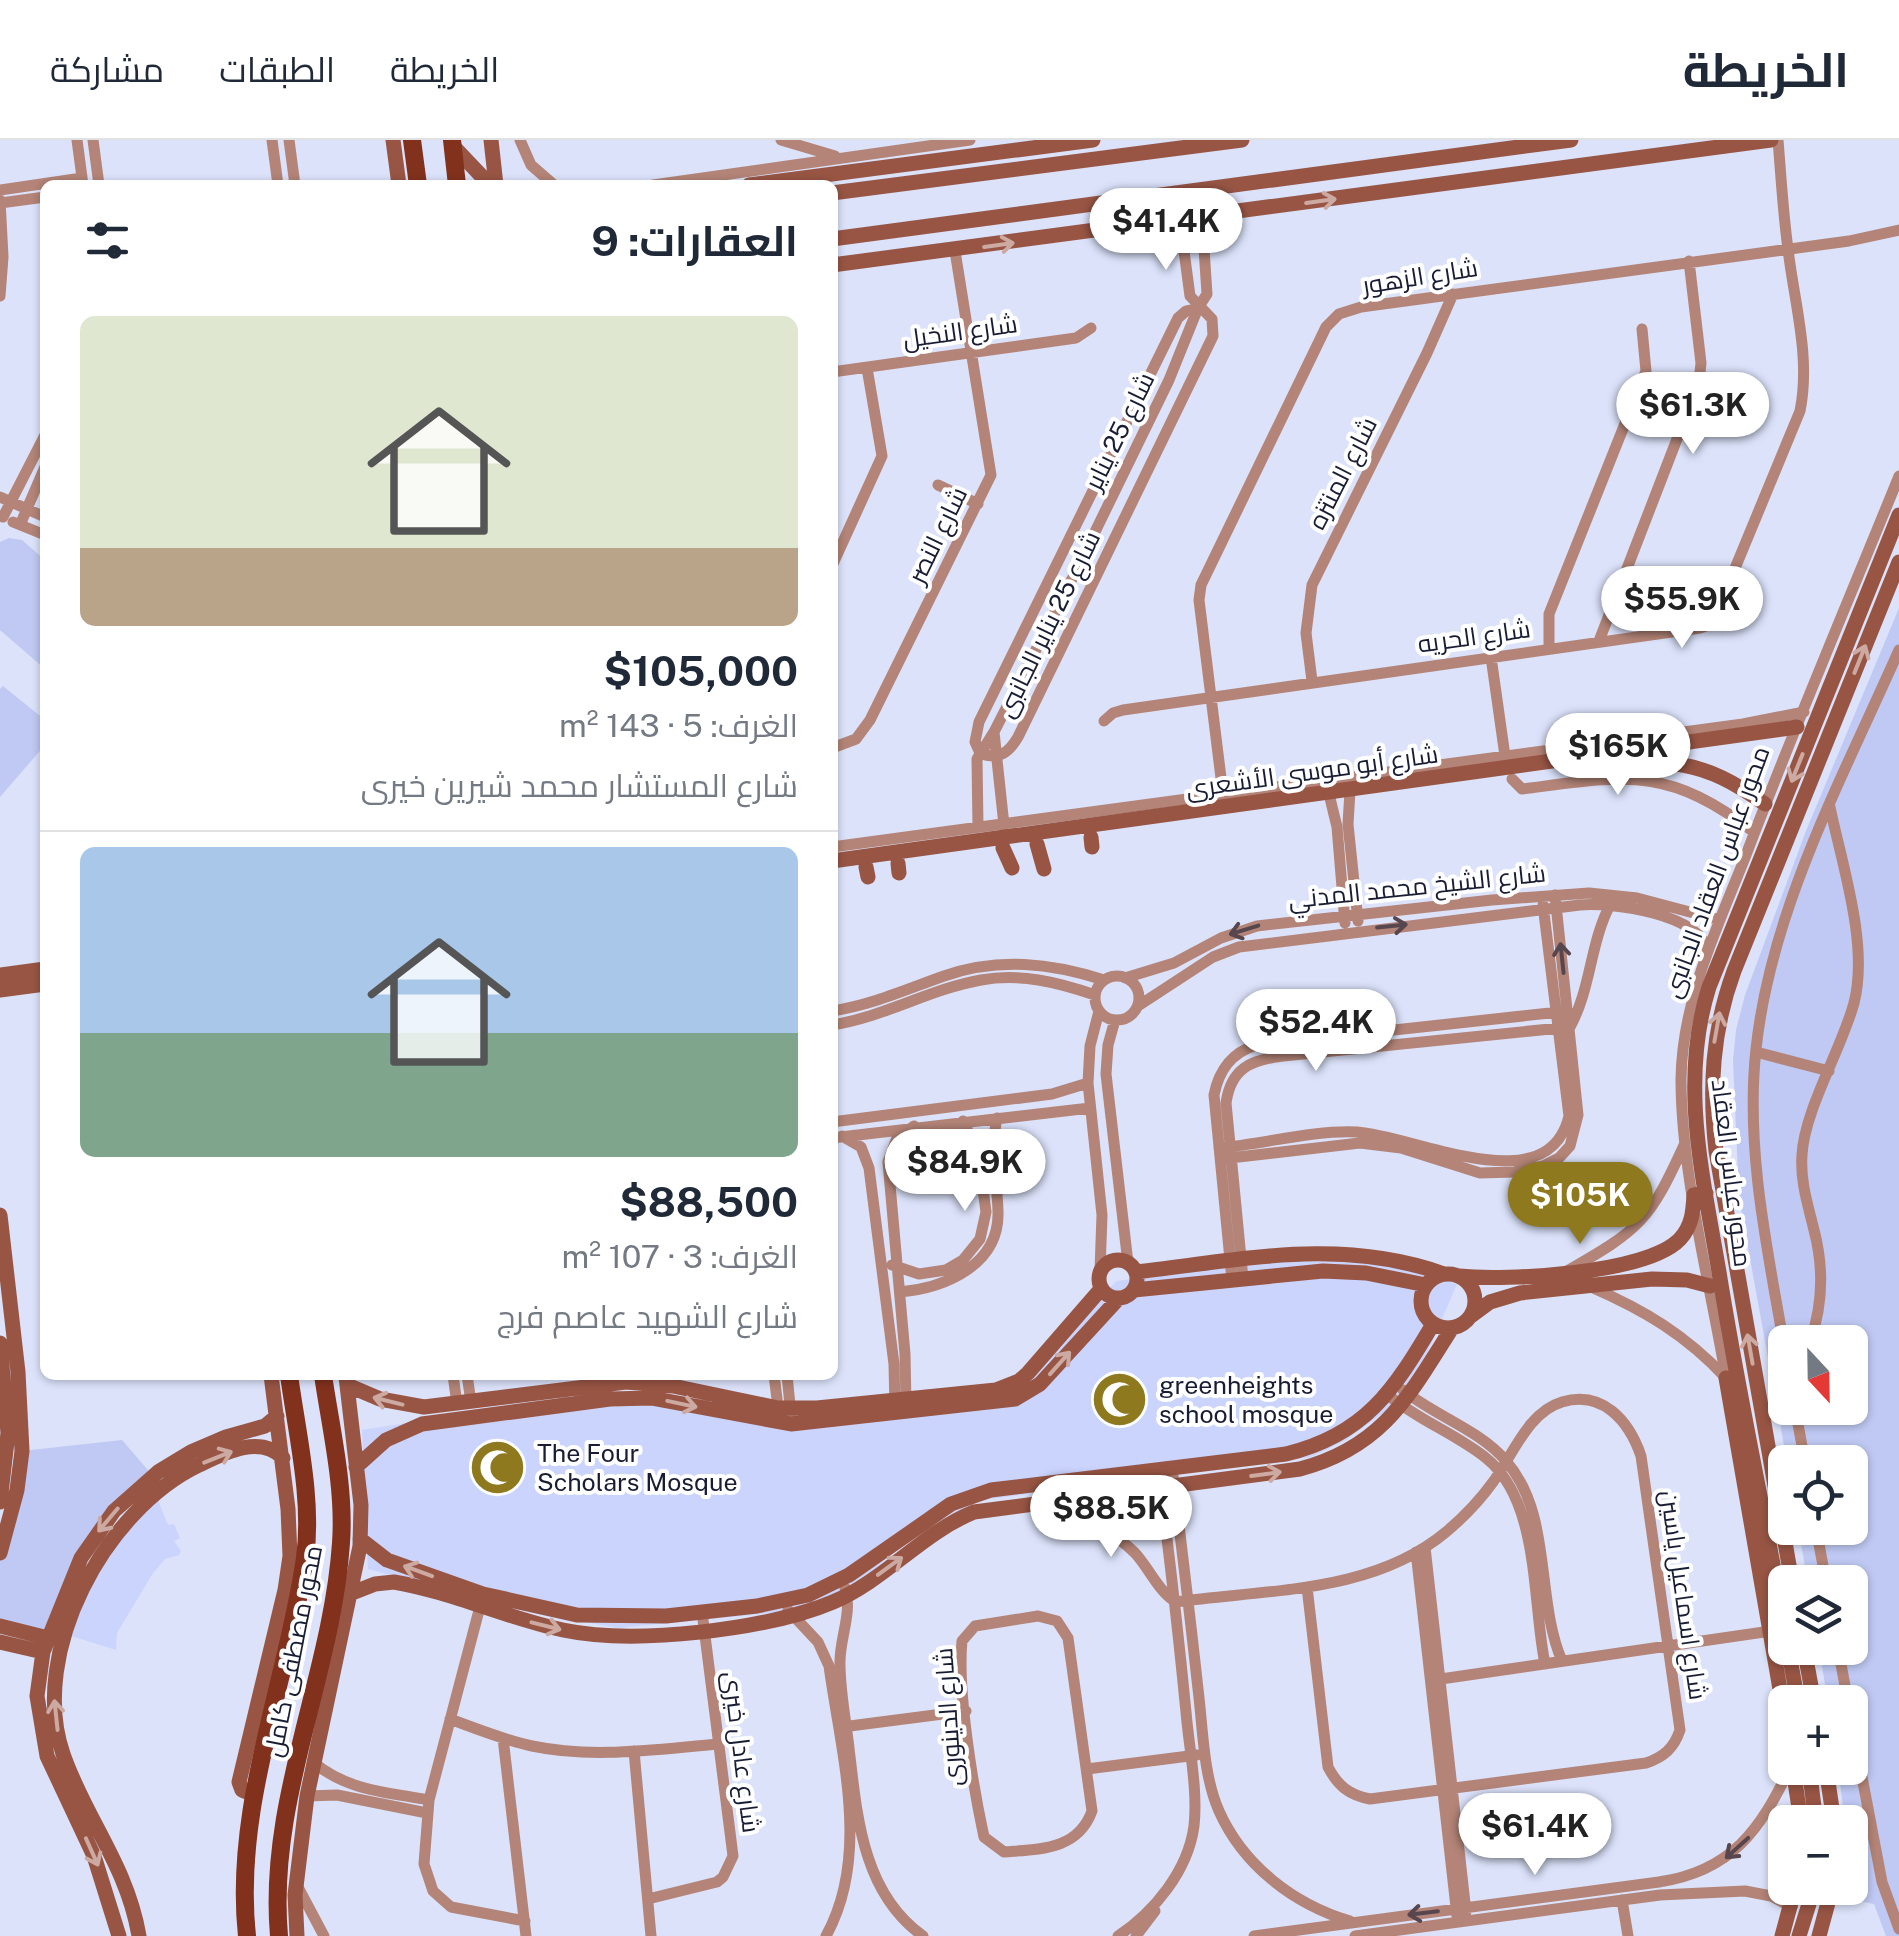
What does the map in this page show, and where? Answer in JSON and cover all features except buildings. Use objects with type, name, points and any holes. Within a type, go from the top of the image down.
[{"type":"main road","points":[[412,140],[417,180]]},
{"type":"main road","points":[[452,143],[456,180]]},
{"type":"main road","name":"محور مصطفى كامل","points":[[247,1936],[245,1883],[254,1795],[298,1594],[307,1532],[290,1380]]},
{"type":"main road","name":"محور مصطفى كامل","points":[[278,1936],[278,1854],[304,1761],[304,1719],[330,1615],[341,1541],[340,1501],[324,1380]]},
{"type":"main road","points":[[272,1712],[287,1721],[304,1719]]},
{"type":"main road","points":[[264,1755],[279,1747],[304,1761]]},
{"type":"street","points":[[77,140],[82,180]]},
{"type":"street","points":[[94,140],[98,180]]},
{"type":"street","points":[[272,140],[277,180]]},
{"type":"street","points":[[288,140],[294,180]]},
{"type":"street","points":[[393,140],[398,180]]},
{"type":"street","points":[[491,140],[493,180]]},
{"type":"street","points":[[520,140],[531,164],[549,180]]},
{"type":"street","points":[[781,140],[842,158]]},
{"type":"street","points":[[688,180],[970,140]]},
{"type":"street","points":[[787,180],[1093,140]]},
{"type":"street","points":[[838,192],[1242,140]]},
{"type":"street","points":[[838,238],[1571,140]]},
{"type":"street","points":[[838,264],[1774,140]]},
{"type":"street","name":"شارع الحريه","points":[[1104,721],[1123,710],[1700,628],[1716,618],[1803,395],[1804,367],[1774,140]]},
{"type":"street","points":[[452,143],[488,180]]},
{"type":"street","points":[[1479,152],[1484,178]]},
{"type":"street","points":[[0,190],[40,186]]},
{"type":"street","points":[[0,296],[0,202],[40,198]]},
{"type":"street","name":"شارع 25 يناير","points":[[978,827],[974,775],[980,753],[1122,476],[1207,294],[1202,218]]},
{"type":"street","points":[[1180,221],[1190,296],[1198,308]]},
{"type":"street","name":"شارع الزهور","points":[[1223,794],[1199,600],[1201,585],[1326,327],[1338,314],[1361,307],[1899,230]]},
{"type":"street","name":"شارع النصر","points":[[838,746],[864,731],[987,485],[991,466],[954,250]]},
{"type":"street","points":[[1598,640],[1700,382],[1689,261]]},
{"type":"street","name":"شارع المنتزه","points":[[1312,682],[1306,633],[1312,585],[1453,294]]},
{"type":"street","name":"شارع 25 يناير الجانبى","points":[[980,753],[975,737],[979,722],[1102,467],[1178,318],[1198,308],[1212,319],[1213,336],[1018,737],[1008,751],[996,757]]},
{"type":"street","name":"شارع النخيل","points":[[838,371],[1076,338],[1091,328]]},
{"type":"street","points":[[1549,648],[1550,614],[1646,371],[1642,329]]},
{"type":"street","points":[[838,553],[882,456],[867,368]]},
{"type":"street","points":[[40,443],[5,500],[1,517],[40,533]]},
{"type":"street","points":[[1102,467],[1122,476]]},
{"type":"street","name":"محور عباس العقاد الجانبى","points":[[1768,1582],[1726,1378],[1723,1332],[1710,1286],[1700,1194],[1685,1142],[1681,1078],[1685,1034],[1695,991],[1714,957],[1720,920],[1800,720],[1838,646],[1899,476]]},
{"type":"street","points":[[20,525],[40,479]]},
{"type":"street","points":[[938,485],[978,504]]},
{"type":"street","points":[[5,500],[40,515]]},
{"type":"street","name":"محور عباس العقاد","points":[[1768,1501],[1723,1332],[1700,1194],[1694,1061],[1714,957],[1838,646],[1894,536],[1899,515]]},
{"type":"street","points":[[1072,532],[1090,540]]},
{"type":"street","name":"محور عباس العقاد","points":[[1768,1490],[1716,1150],[1712,1116],[1714,1044],[1721,1007],[1734,972],[1899,562]]},
{"type":"street","points":[[1072,577],[1092,585]]},
{"type":"street","points":[[1781,1325],[1754,1141],[1761,1016],[1787,918],[1830,807],[1899,650]]},
{"type":"street","points":[[1491,658],[1505,756]]},
{"type":"street","points":[[838,846],[1800,720]]},
{"type":"street","name":"شارع أبو موسى الأشعرى","points":[[1350,796],[1627,765],[1800,720]]},
{"type":"street","points":[[994,732],[1004,824]]},
{"type":"street","points":[[980,753],[996,757]]},
{"type":"street","name":"شارع أبو موسى الأشعرى","points":[[838,860],[1627,765],[1688,764],[1719,776],[1765,804]]},
{"type":"street","points":[[1627,765],[1692,793],[1754,832]]},
{"type":"street","points":[[1350,796],[1352,931]]},
{"type":"street","points":[[1330,799],[1351,915]]},
{"type":"street","points":[[1814,1325],[1822,1295],[1815,1233],[1802,1175],[1802,1152],[1856,998],[1858,964],[1855,927],[1830,807]]},
{"type":"street","name":"شارع أبو موسى الأشعرى","points":[[838,872],[898,868],[1004,848],[1091,842],[1124,827]]},
{"type":"street","points":[[1038,844],[1044,869]]},
{"type":"street","points":[[1004,848],[1012,868]]},
{"type":"street","name":"شارع الشيخ محمد المدني","points":[[1125,978],[1174,963],[1239,930],[1351,915],[1625,895],[1680,917]]},
{"type":"street","points":[[1225,1153],[1360,1138],[1480,1173],[1528,1169],[1559,1158],[1570,1146],[1578,1115],[1563,1028],[1549,902]]},
{"type":"street","name":"شارع الشيخ محمد المدني","points":[[1138,1006],[1225,951],[1268,942],[1549,902],[1610,904],[1720,920]]},
{"type":"street","points":[[1225,1153],[1227,1096],[1233,1078],[1262,1059],[1563,1028],[1578,1012],[1598,931],[1610,904]]},
{"type":"street","points":[[1680,917],[1706,942],[1714,957]]},
{"type":"street","points":[[838,1010],[960,971],[993,965],[1042,964],[1104,980],[1114,976],[1125,978],[1137,989],[1138,1006],[1126,1018],[1115,1020],[1099,1011]]},
{"type":"street","points":[[0,975],[40,970]]},
{"type":"street","points":[[838,1024],[876,1016],[948,989],[995,978],[1049,981],[1095,995]]},
{"type":"street","points":[[1104,980],[1095,995],[1099,1011],[1090,1046],[1088,1083],[1102,1215],[1102,1289],[1110,1297],[1119,1298]]},
{"type":"street","points":[[0,990],[40,985]]},
{"type":"street","points":[[1237,1280],[1225,1153],[1214,1095],[1216,1081],[1242,1050],[1256,1045],[1561,1012]]},
{"type":"street","points":[[1115,1020],[1106,1074],[1134,1290]]},
{"type":"street","points":[[1300,1040],[1302,1055]]},
{"type":"street","points":[[1242,1050],[1249,1064]]},
{"type":"street","points":[[1756,1052],[1829,1071]]},
{"type":"street","points":[[838,1121],[1052,1094],[1088,1083]]},
{"type":"street","points":[[979,1104],[981,1119]]},
{"type":"street","points":[[838,1137],[1090,1108]]},
{"type":"street","points":[[867,1118],[869,1133]]},
{"type":"street","points":[[900,1292],[957,1277],[986,1254],[999,1216],[992,1159],[997,1118]]},
{"type":"street","points":[[882,1263],[919,1274],[946,1270],[963,1260],[980,1239],[986,1212],[978,1152],[964,1121]]},
{"type":"street","points":[[900,1406],[900,1292],[888,1162],[897,1138],[914,1126]]},
{"type":"street","points":[[838,1137],[861,1147],[868,1162],[900,1406]]},
{"type":"street","points":[[1566,1272],[1642,1222],[1662,1195],[1685,1142]]},
{"type":"street","points":[[1100,1271],[1113,1261],[1132,1268],[1302,1253],[1355,1253],[1396,1258],[1452,1275],[1512,1279],[1615,1265],[1663,1251],[1689,1227],[1700,1194]]},
{"type":"street","points":[[0,1215],[18,1372],[22,1450],[0,1553]]},
{"type":"street","points":[[347,1380],[395,1403],[440,1414],[630,1397],[785,1416],[1001,1402],[1029,1394],[1119,1298],[1134,1290],[1302,1272],[1345,1271],[1426,1285],[1452,1275]]},
{"type":"street","points":[[1452,1275],[1474,1293],[1471,1316]]},
{"type":"street","points":[[360,1539],[386,1560],[564,1631],[598,1636],[651,1636],[704,1631],[787,1609],[808,1595],[845,1587],[959,1518],[992,1507],[1320,1464],[1356,1447],[1406,1401],[1452,1328],[1504,1297],[1652,1280],[1687,1280],[1710,1286]]},
{"type":"street","points":[[1426,1285],[1421,1306],[1432,1324],[1452,1328]]},
{"type":"street","points":[[1591,1287],[1665,1324],[1726,1378]]},
{"type":"street","points":[[900,1406],[996,1390],[1019,1381],[1102,1289]]},
{"type":"street","points":[[826,1936],[848,1879],[855,1829],[834,1666],[845,1587],[933,1514],[971,1496],[1012,1486],[1302,1450],[1347,1430],[1392,1389],[1432,1324]]},
{"type":"street","points":[[0,1343],[4,1433],[0,1502]]},
{"type":"street","points":[[254,1795],[242,1790],[239,1782],[290,1556],[273,1380]]},
{"type":"street","points":[[297,1936],[296,1884],[307,1796],[304,1761],[352,1593],[360,1539],[347,1380]]},
{"type":"street","points":[[455,1380],[464,1403]]},
{"type":"street","points":[[464,1403],[466,1380]]},
{"type":"street","points":[[356,1467],[394,1435],[464,1403],[610,1384],[665,1380],[785,1416]]},
{"type":"street","points":[[775,1380],[785,1416]]},
{"type":"street","points":[[785,1416],[787,1380]]},
{"type":"street","points":[[1392,1389],[1478,1453],[1519,1478],[1533,1517],[1550,1625],[1562,1661]]},
{"type":"street","name":"شارع اسماعيل ياسين","points":[[1182,1601],[1344,1580],[1421,1550],[1470,1510],[1535,1419],[1562,1402],[1594,1401],[1621,1417],[1641,1456],[1680,1730],[1668,1752],[1658,1759],[1370,1799],[1344,1790],[1334,1779],[1326,1753],[1307,1587]]},
{"type":"street","points":[[120,1936],[67,1785],[57,1730],[56,1670],[83,1590],[126,1521],[160,1490],[196,1466],[256,1438],[277,1416]]},
{"type":"street","points":[[138,1936],[122,1875],[44,1746],[38,1716],[46,1645],[81,1558],[114,1511],[144,1483],[190,1452],[226,1437],[256,1438],[282,1458]]},
{"type":"street","points":[[1504,1466],[1523,1517],[1545,1664]]},
{"type":"street","points":[[1165,1469],[1216,1806],[1245,1854],[1271,1880],[1302,1902],[1354,1929]]},
{"type":"street","points":[[1049,1501],[1123,1542],[1168,1597],[1182,1601]]},
{"type":"street","name":"محور عباس العقاد","points":[[1777,1545],[1779,1565]]},
{"type":"street","points":[[1421,1550],[1461,1915]]},
{"type":"street","name":"محور عباس العقاد","points":[[1779,1555],[1784,1565]]},
{"type":"street","points":[[352,1593],[394,1582],[481,1601],[606,1617],[787,1609],[834,1666]]},
{"type":"street","points":[[481,1601],[428,1806],[424,1864],[427,1878],[441,1900],[463,1912],[525,1920]]},
{"type":"street","points":[[1136,1936],[1178,1871],[1194,1826],[1182,1601]]},
{"type":"street","name":"شارع عادل خيرى","points":[[648,1899],[707,1886],[723,1877],[733,1856],[702,1612]]},
{"type":"street","name":"شارع الدينورى","points":[[1038,1616],[1057,1621],[1068,1638],[1087,1768],[1092,1811],[1078,1836],[1070,1842],[1004,1852],[984,1837],[961,1648],[970,1629],[1006,1618],[1038,1616]]},
{"type":"street","points":[[0,1626],[46,1645]]},
{"type":"street","points":[[1435,1680],[1768,1632]]},
{"type":"street","points":[[0,1642],[46,1645]]},
{"type":"street","points":[[842,1727],[966,1711]]},
{"type":"street","points":[[450,1719],[503,1738],[563,1751],[634,1751],[719,1744]]},
{"type":"street","points":[[503,1738],[526,1936]]},
{"type":"street","points":[[634,1751],[650,1936]]},
{"type":"street","points":[[1087,1768],[1206,1754]]},
{"type":"street","points":[[304,1761],[349,1785],[428,1806]]},
{"type":"street","points":[[1461,1915],[1622,1900],[1660,1888],[1702,1871],[1742,1844],[1770,1810],[1783,1785]]},
{"type":"street","points":[[1864,1785],[1882,1882],[1899,1929]]},
{"type":"street","points":[[307,1796],[337,1795],[428,1806]]},
{"type":"street","points":[[855,1829],[884,1894],[923,1936]]},
{"type":"street","points":[[296,1884],[324,1936]]},
{"type":"street","points":[[1254,1936],[1354,1929],[1660,1888],[1745,1891],[1771,1896],[1792,1907],[1782,1936]]},
{"type":"street","points":[[1118,1936],[1164,1893]]},
{"type":"street","points":[[1622,1900],[1628,1936]]},
{"type":"street","points":[[1800,1936],[1809,1905]]},
{"type":"street","points":[[1819,1936],[1827,1905]]},
{"type":"shaded area","points":[[9,538],[22,540],[40,556],[40,665],[0,630],[0,542]]},
{"type":"shaded area","points":[[1899,608],[1899,1936],[1886,1936],[1874,1904],[1868,1903],[1868,1805],[1843,1805],[1840,1785],[1868,1785],[1868,1685],[1825,1685],[1822,1665],[1868,1665],[1868,1565],[1805,1565],[1801,1545],[1868,1545],[1868,1445],[1784,1445],[1780,1425],[1868,1425],[1868,1325],[1768,1325],[1768,1358],[1739,1198],[1733,1060],[1745,995],[1806,831]]},
{"type":"shaded area","points":[[3,686],[40,716],[40,751],[0,797]]},
{"type":"shaded area","points":[[1343,1258],[1423,1273],[1457,1284],[1423,1363],[1391,1407],[1346,1440],[1311,1457],[982,1500],[940,1519],[871,1572],[824,1600],[771,1613],[618,1628],[516,1609],[368,1569],[362,1430],[594,1394],[652,1391],[782,1417],[993,1396],[1117,1281],[1240,1264]]},
{"type":"shaded area","points":[[122,1440],[153,1476],[96,1534],[48,1638],[0,1626],[0,1553],[22,1451]]},
{"type":"shaded area","points":[[158,1500],[168,1525],[174,1524],[180,1538],[174,1541],[181,1551],[165,1559],[153,1573],[117,1633],[116,1650],[68,1635],[84,1592],[119,1539]]},
{"type":"place","name":"greenheights school mosque","points":[[1120,1399]]},
{"type":"place","name":"The Four Scholars Mosque","points":[[498,1467]]}]
